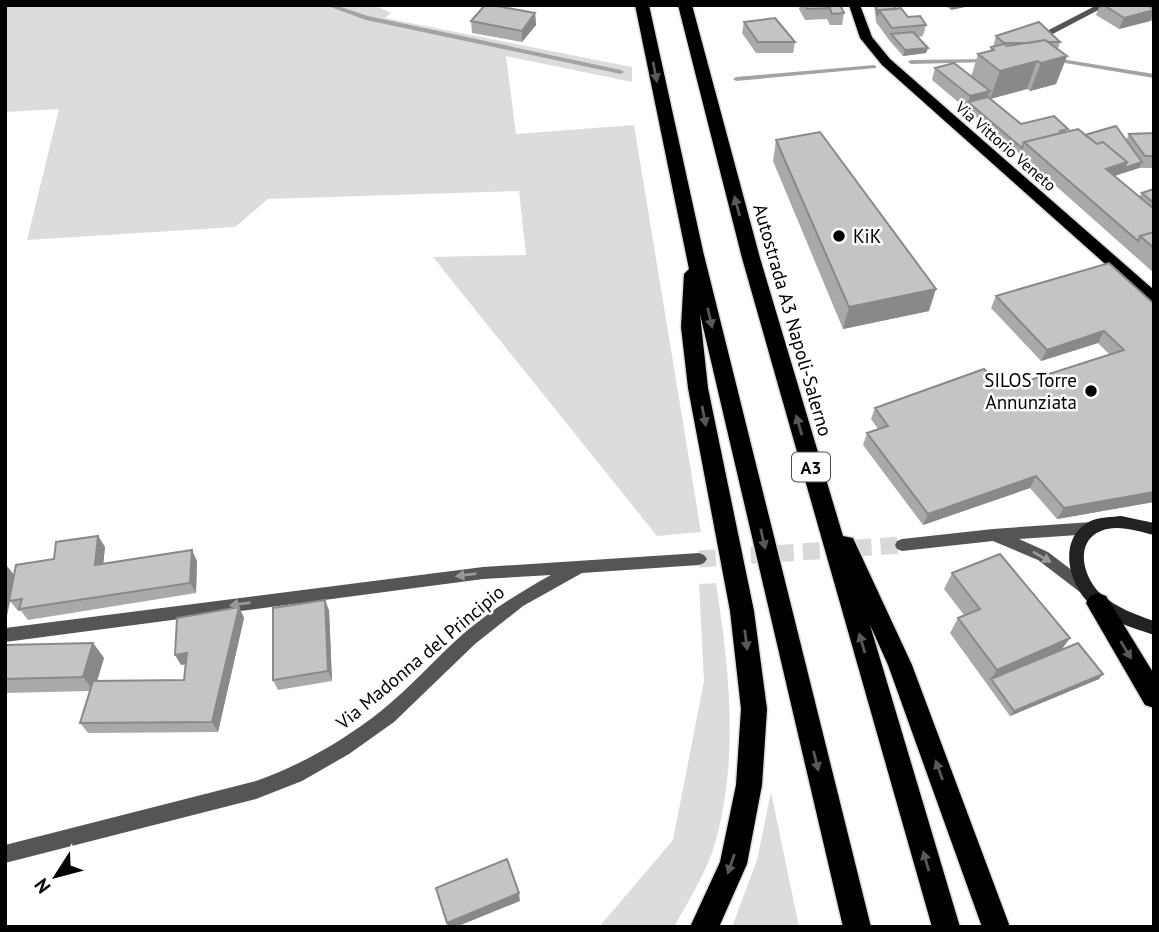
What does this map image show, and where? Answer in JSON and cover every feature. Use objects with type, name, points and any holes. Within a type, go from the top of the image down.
[{"type":"highway","points":[[642,5],[694,251],[857,927]]},
{"type":"highway","name":"Autostrada A3 Napoli-Salerno","points":[[685,5],[751,258],[946,927]]},
{"type":"highway","points":[[694,251],[690,327],[698,388],[742,611],[754,709],[749,785],[733,864],[704,927]]},
{"type":"highway","points":[[814,478],[900,665],[996,927]]},
{"type":"highway","points":[[1092,596],[1154,697]]},
{"type":"main road","name":"Via Vittorio Veneto","points":[[854,5],[866,38],[886,62],[1154,299]]},
{"type":"main road","points":[[1135,523],[1154,518]]},
{"type":"main road","points":[[1154,529],[1135,523],[1111,522],[1092,528],[1082,536],[1076,547],[1074,560],[1077,575],[1092,596],[1135,625],[1154,628]]},
{"type":"street","points":[[1042,36],[1104,5]]},
{"type":"street","points":[[902,545],[1092,528]]},
{"type":"street","points":[[993,535],[1043,556],[1092,596]]},
{"type":"street","points":[[583,565],[699,559]]},
{"type":"street","name":"Via Madonna del Principio","points":[[5,635],[483,573],[583,565]]},
{"type":"street","name":"Via Madonna del Principio","points":[[5,854],[256,790],[296,775],[344,748],[388,716],[468,639],[518,601],[583,565]]},
{"type":"shaded area","points":[[5,5],[374,5],[391,13],[385,18],[632,67],[632,82],[506,56],[516,134],[634,125],[701,532],[657,536],[433,257],[526,255],[519,191],[268,199],[235,227],[27,240],[59,109],[5,112]]},
{"type":"shaded area","points":[[716,583],[728,679],[730,744],[723,808],[713,851],[698,885],[674,927],[599,927],[673,840],[704,681],[699,584]]},
{"type":"shaded area","points":[[771,792],[799,927],[732,927],[757,860]]},
{"type":"building","points":[[485,5],[535,13],[522,31],[471,21]]},
{"type":"building","points":[[805,5],[840,5],[844,13],[832,14],[830,8],[807,9]]},
{"type":"building","points":[[876,5],[893,5],[896,9],[879,10],[878,16]]},
{"type":"building","points":[[1104,5],[1148,5],[1154,10],[1124,18]]},
{"type":"building","points":[[901,8],[908,17],[920,16],[926,25],[892,28],[879,10]]},
{"type":"building","points":[[775,18],[795,42],[758,42],[744,22]]},
{"type":"building","points":[[1039,22],[1060,42],[1045,40],[1004,43],[996,36]]},
{"type":"building","points":[[913,32],[928,48],[905,50],[891,34]]},
{"type":"building","points":[[1045,40],[1067,56],[1000,71],[978,54],[1004,44],[1007,46]]},
{"type":"building","points":[[954,63],[990,91],[970,96],[935,68]]},
{"type":"building","points":[[988,97],[1021,124],[1054,116],[1068,129],[1024,142],[1022,148],[968,102]]},
{"type":"building","points":[[1116,126],[1142,162],[1124,168],[1127,162],[1103,142],[1097,144],[1085,135]]},
{"type":"building","points":[[1078,129],[1097,144],[1103,142],[1127,162],[1106,169],[1154,209],[1154,232],[1140,236],[1138,241],[1024,142]]},
{"type":"building","name":"KiK","points":[[820,132],[936,289],[849,307],[776,140]]},
{"type":"building","points":[[1154,133],[1154,156],[1145,156],[1129,134]]},
{"type":"building","points":[[1154,189],[1154,203],[1142,193]]},
{"type":"building","points":[[1154,232],[1154,248],[1140,236]]},
{"type":"building","name":"SILOS Torre Annunziata","points":[[1109,263],[1154,304],[1154,492],[1064,508],[1036,476],[928,514],[867,433],[888,426],[875,408],[984,369],[1002,389],[1124,350],[1104,331],[1047,350],[996,296]]},
{"type":"building","points":[[98,536],[95,565],[192,550],[190,583],[19,609],[22,599],[9,601],[16,565],[54,559],[56,542]]},
{"type":"building","points":[[1000,554],[1070,638],[997,670],[958,618],[980,609],[952,573]]},
{"type":"building","points":[[325,600],[328,671],[273,680],[273,608]]},
{"type":"building","points":[[239,607],[212,722],[80,723],[93,681],[184,680],[187,653],[175,655],[177,618]]},
{"type":"building","points":[[93,643],[83,677],[5,679],[5,645]]},
{"type":"building","points":[[1078,643],[1103,674],[1014,711],[991,679]]},
{"type":"building","points":[[507,859],[519,893],[447,923],[436,888]]},
{"type":"waterway","points":[[328,5],[366,18],[621,72]]},
{"type":"waterway","points":[[1055,60],[1154,76]]},
{"type":"waterway","points":[[911,62],[987,61]]},
{"type":"waterway","points":[[736,79],[874,67]]},
{"type":"tunnel","points":[[699,559],[902,545]]},
{"type":"place","name":"KiK","points":[[839,236]]},
{"type":"place","name":"SILOS Torre Annunziata","points":[[1091,391]]}]
